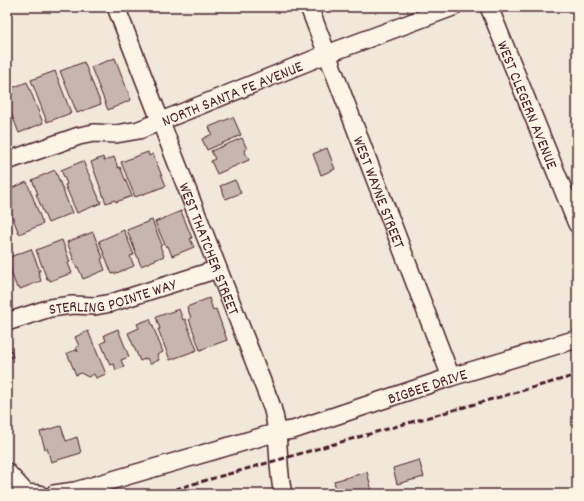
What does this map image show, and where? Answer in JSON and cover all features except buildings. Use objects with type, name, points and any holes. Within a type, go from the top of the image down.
[{"type":"street","name":"WEST THATCHER STREET","points":[[116,7],[272,408],[278,432],[279,467],[283,494]]},
{"type":"street","name":"WEST WAYNE STREET","points":[[309,7],[451,377]]},
{"type":"street","name":"NORTH SANTA FE AVENUE","points":[[7,160],[79,136],[94,133],[128,133],[139,130],[327,54],[453,7]]},
{"type":"street","name":"WEST CLEGERN AVENUE","points":[[489,7],[577,224]]},
{"type":"street","name":"STERLING POINTE WAY","points":[[7,322],[50,308],[72,305],[95,306],[111,303],[218,269]]},
{"type":"street","name":"BIGBEE DRIVE","points":[[54,494],[75,491],[278,432],[293,430],[451,377],[577,339]]},
{"type":"street","points":[[7,472],[26,493],[39,494]]},
{"type":"shaded area","points":[[406,7],[428,7],[409,15]]},
{"type":"railway","points":[[158,494],[577,375]]}]
